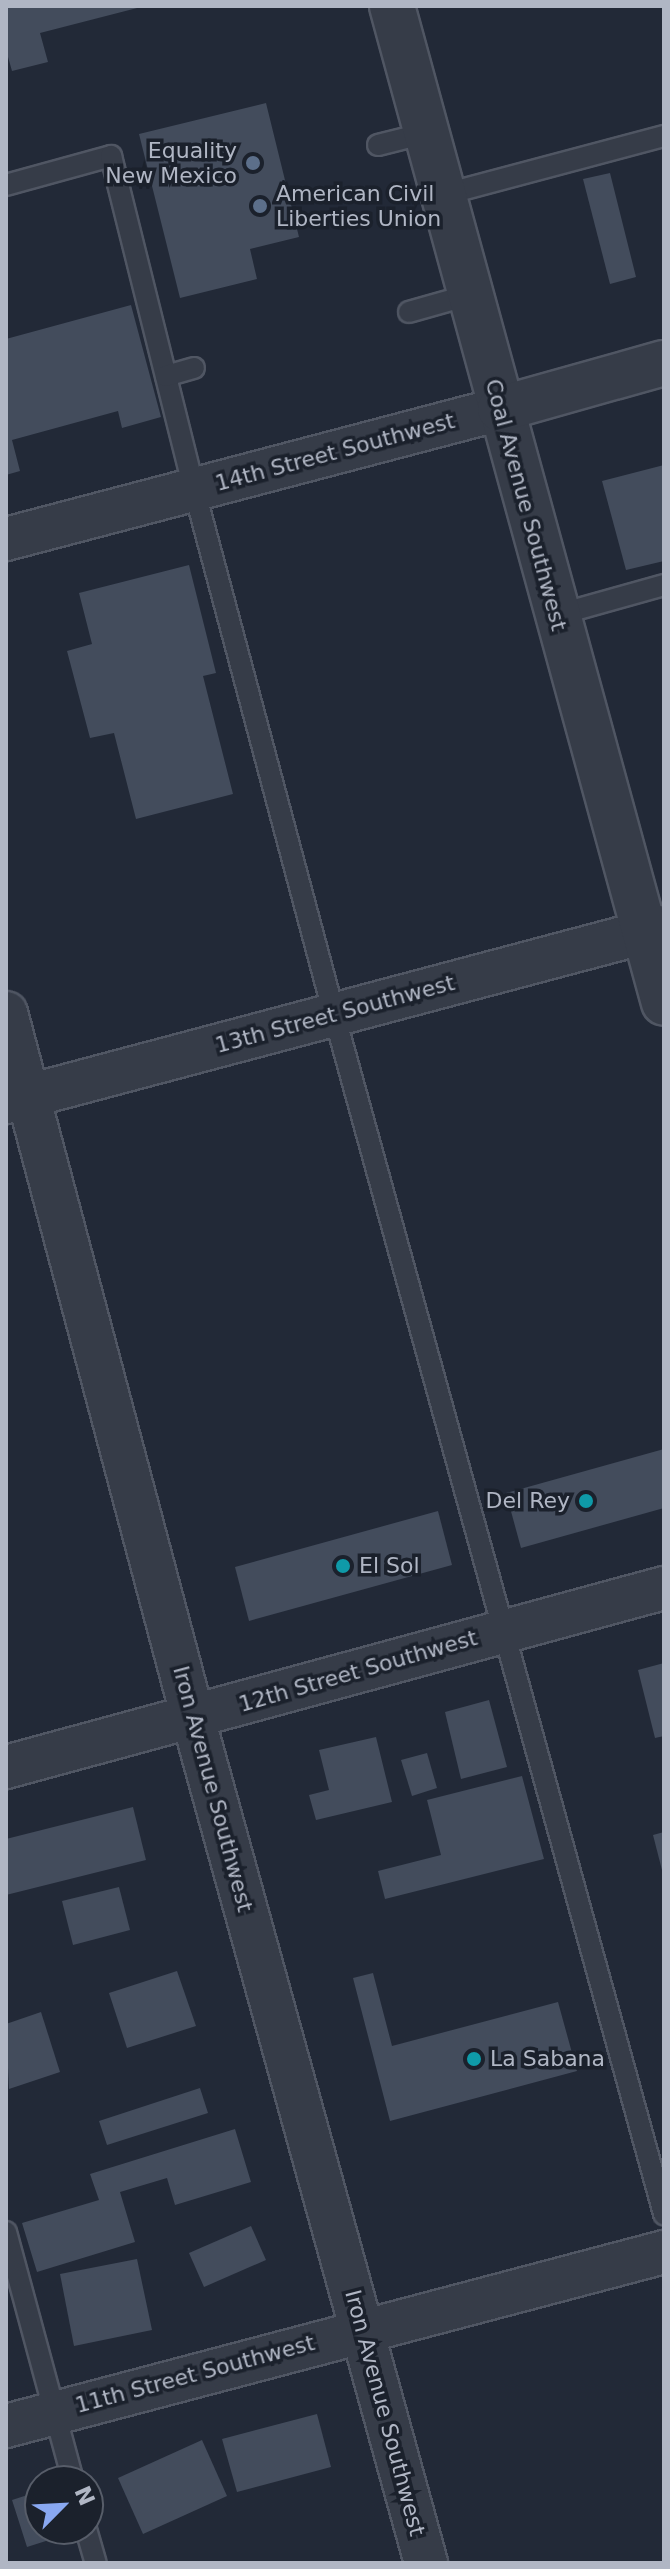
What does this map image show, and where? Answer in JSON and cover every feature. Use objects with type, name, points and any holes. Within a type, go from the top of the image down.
[{"type":"street","name":"Coal Avenue Southwest","points":[[392,6],[557,615],[654,929],[664,1003]]},
{"type":"street","name":"14th Street Southwest","points":[[6,539],[664,363]]},
{"type":"street","name":"13th Street Southwest","points":[[18,1099],[654,929]]},
{"type":"street","name":"Iron Avenue Southwest","points":[[6,1013],[18,1099],[193,1718],[426,2563]]},
{"type":"street","name":"12th Street Southwest","points":[[6,1767],[664,1588]]},
{"type":"street","name":"11th Street Southwest","points":[[6,2426],[361,2329],[664,2252]]},
{"type":"lane","points":[[378,145],[426,133]]},
{"type":"lane","points":[[442,195],[664,136]]},
{"type":"lane","points":[[6,185],[111,156],[194,489],[334,1014],[664,2214]]},
{"type":"lane","points":[[409,312],[469,295]]},
{"type":"lane","points":[[166,376],[194,368]]},
{"type":"lane","points":[[557,615],[664,585]]},
{"type":"lane","points":[[6,2232],[69,2465]]},
{"type":"building","points":[[6,6],[141,7],[40,33],[48,62],[12,71],[6,50]]},
{"type":"building","points":[[266,103],[299,237],[250,249],[257,279],[180,298],[139,134]]},
{"type":"building","points":[[610,173],[636,277],[610,284],[583,179]]},
{"type":"building","points":[[131,305],[161,417],[122,428],[118,411],[12,440],[20,471],[6,475],[6,339]]},
{"type":"building","points":[[664,465],[664,561],[626,570],[602,481]]},
{"type":"building","points":[[189,565],[216,673],[203,676],[233,794],[136,819],[114,733],[90,738],[67,651],[92,644],[79,593]]},
{"type":"building","name":"Del Rey","points":[[664,1449],[664,1508],[521,1548],[506,1493]]},
{"type":"building","name":"El Sol","points":[[438,1511],[452,1565],[249,1621],[235,1567]]},
{"type":"building","points":[[664,1663],[664,1736],[655,1738],[638,1670]]},
{"type":"building","points":[[489,1700],[507,1767],[461,1779],[445,1712]]},
{"type":"building","points":[[376,1737],[392,1802],[316,1820],[309,1795],[329,1790],[319,1750]]},
{"type":"building","points":[[427,1753],[437,1788],[412,1796],[401,1760]]},
{"type":"building","points":[[522,1776],[544,1859],[385,1899],[378,1871],[441,1855],[427,1800]]},
{"type":"building","points":[[133,1807],[146,1860],[6,1895],[6,1839]]},
{"type":"building","points":[[664,1832],[664,1874],[663,1874],[653,1835]]},
{"type":"building","points":[[119,1887],[130,1930],[73,1945],[62,1901]]},
{"type":"building","points":[[177,1971],[196,2026],[127,2048],[109,1993]]},
{"type":"building","name":"La Sabana","points":[[373,1973],[392,2046],[558,2002],[577,2071],[390,2121],[353,1978]]},
{"type":"building","points":[[41,2012],[60,2072],[9,2089],[6,2024]]},
{"type":"building","points":[[200,2088],[208,2113],[107,2145],[99,2121]]},
{"type":"building","points":[[235,2129],[251,2182],[175,2205],[167,2178],[120,2192],[135,2242],[37,2272],[22,2223],[99,2200],[90,2174]]},
{"type":"building","points":[[251,2226],[266,2260],[204,2287],[189,2253]]},
{"type":"building","points":[[137,2259],[152,2330],[74,2346],[60,2274]]},
{"type":"building","points":[[317,2414],[331,2467],[237,2492],[222,2439]]},
{"type":"building","points":[[202,2440],[227,2496],[143,2534],[118,2478]]},
{"type":"building","points":[[24,2496],[24,2538],[12,2500]]},
{"type":"place","name":"Equality New Mexico","points":[[253,163]]},
{"type":"place","name":"American Civil Liberties Union","points":[[260,206]]},
{"type":"place","name":"Del Rey","points":[[586,1501]]},
{"type":"place","name":"El Sol","points":[[343,1566]]},
{"type":"place","name":"La Sabana","points":[[474,2059]]}]
